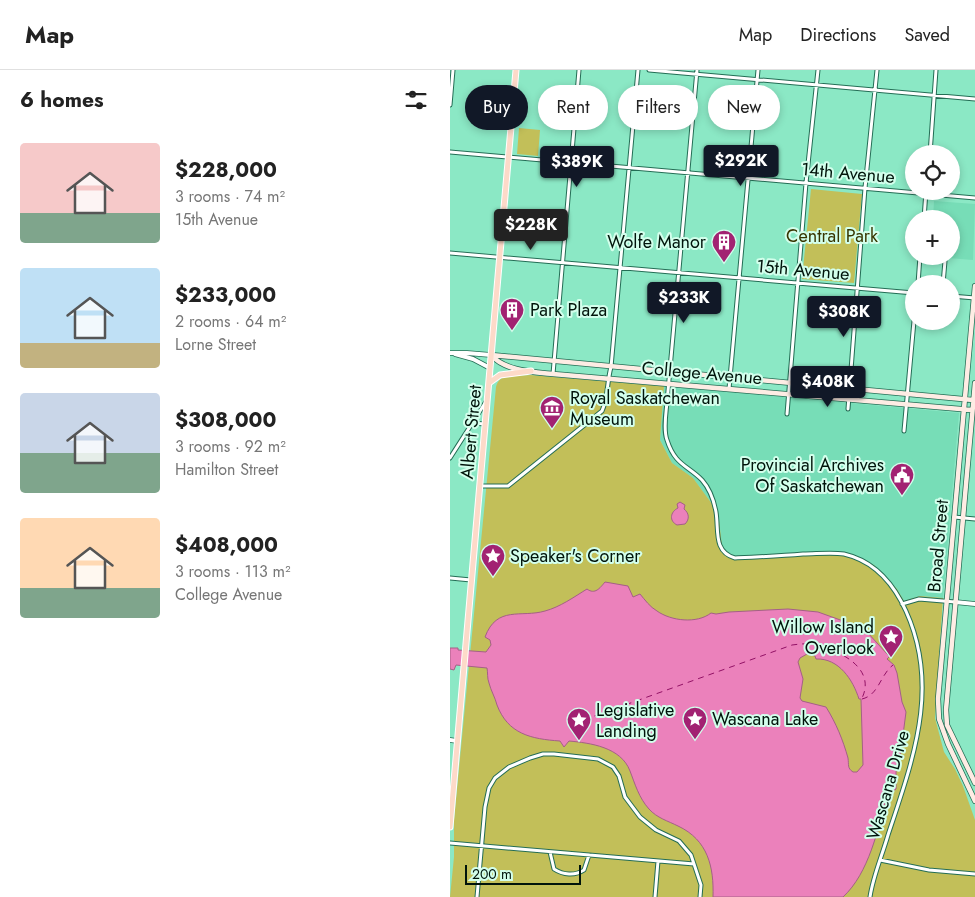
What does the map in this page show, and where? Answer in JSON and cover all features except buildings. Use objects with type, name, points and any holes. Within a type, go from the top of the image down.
[{"type":"main road","name":"Albert Street","points":[[450,827],[516,70]]},
{"type":"main road","name":"Broad Street","points":[[975,286],[938,699],[939,719],[948,744],[975,802]]},
{"type":"main road","name":"College Avenue","points":[[491,355],[974,400]]},
{"type":"main road","name":"College Avenue","points":[[491,355],[498,362],[532,372],[974,410]]},
{"type":"main road","points":[[489,383],[500,375],[532,372]]},
{"type":"main road","name":"Broad Street","points":[[975,383],[947,692],[947,725],[975,783]]},
{"type":"street","points":[[450,105],[453,70]]},
{"type":"street","points":[[553,374],[578,70]]},
{"type":"street","points":[[480,486],[508,486],[602,411],[605,404],[608,379],[612,367],[638,70]]},
{"type":"street","points":[[649,70],[697,72],[757,80],[975,99]]},
{"type":"street","points":[[729,389],[758,70]]},
{"type":"street","points":[[787,414],[806,183],[818,70]]},
{"type":"street","points":[[848,409],[865,188],[877,70]]},
{"type":"street","points":[[931,145],[936,70]]},
{"type":"street","name":"Wascana Drive","points":[[697,72],[669,384],[666,439],[674,457],[702,481],[709,491],[716,512],[718,542],[724,553],[735,558],[832,553],[855,557],[875,569],[891,585],[912,624],[921,658],[920,718],[911,770],[880,860],[870,897]]},
{"type":"street","name":"14th Avenue","points":[[450,152],[905,191]]},
{"type":"street","name":"14th Avenue","points":[[960,196],[975,198]]},
{"type":"street","name":"15th Avenue","points":[[450,253],[905,292]]},
{"type":"street","points":[[960,297],[974,298]]},
{"type":"street","points":[[904,431],[913,330]]},
{"type":"street","name":"College Avenue","points":[[451,353],[491,355]]},
{"type":"street","name":"College Avenue","points":[[451,353],[474,360],[490,368]]},
{"type":"street","points":[[450,458],[487,398]]},
{"type":"street","points":[[472,423],[485,424]]},
{"type":"street","points":[[954,517],[975,518]]},
{"type":"street","points":[[450,578],[471,582]]},
{"type":"street","points":[[902,604],[919,599],[975,604]]},
{"type":"street","points":[[450,740],[457,741]]},
{"type":"street","points":[[477,897],[486,797],[489,788],[495,778],[509,766],[543,754],[598,758],[613,767],[619,776],[625,797],[640,817],[656,830],[679,841],[691,855],[701,885],[700,897]]},
{"type":"street","points":[[450,843],[694,864]]},
{"type":"street","points":[[550,852],[554,869],[567,874],[574,874],[584,870],[589,855]]},
{"type":"street","points":[[880,860],[929,870],[975,874]]},
{"type":"street","points":[[654,897],[658,861]]},
{"type":"shaded area","points":[[934,201],[975,204],[973,260],[960,259],[960,210],[934,210]]},
{"type":"shaded area","points":[[664,386],[959,413],[943,598],[920,596],[904,601],[897,589],[874,565],[844,553],[821,552],[735,557],[724,551],[720,540],[718,512],[693,478],[672,463],[660,440]]},
{"type":"shaded area","points":[[680,502],[685,505],[684,509],[688,514],[688,518],[685,524],[677,525],[672,517],[673,512],[678,508],[677,504]]},
{"type":"shaded area","name":"Wascana Lake","points":[[605,582],[628,586],[633,597],[640,594],[654,609],[669,617],[684,620],[699,619],[711,613],[788,609],[818,612],[860,627],[888,655],[892,654],[887,659],[894,665],[897,673],[902,702],[906,712],[900,758],[896,772],[896,789],[887,796],[876,836],[860,876],[843,897],[713,897],[710,865],[703,847],[688,832],[659,817],[649,809],[640,796],[626,763],[620,756],[612,751],[586,743],[569,741],[564,747],[560,741],[539,739],[514,729],[507,723],[497,705],[488,679],[487,668],[456,665],[454,670],[450,669],[450,648],[486,652],[491,645],[490,640],[485,637],[496,620],[510,615],[536,613],[551,609],[567,602],[587,589],[595,591]],"holes":[[[807,654],[815,656],[816,659],[832,662],[844,671],[859,699],[861,699],[863,765],[857,772],[853,772],[849,768],[848,758],[841,738],[826,707],[802,701],[800,698],[803,679],[798,662],[800,658]]]},
{"type":"green space","points":[[519,130],[540,130],[538,156],[517,154]]},
{"type":"green space","name":"Central Park","points":[[811,189],[862,194],[854,283],[802,279]]},
{"type":"green space","points":[[530,375],[664,386],[660,440],[672,463],[693,478],[718,512],[722,546],[725,551],[735,557],[821,552],[844,553],[874,565],[897,589],[904,601],[920,596],[943,598],[935,718],[944,752],[963,786],[975,820],[975,897],[450,897],[454,857],[454,820],[496,387],[498,382],[505,377]]},
{"type":"ferry route","points":[[579,741],[581,725],[586,719],[792,645],[809,644],[825,648],[845,656],[854,663],[861,670],[864,679],[865,689],[861,700]]},
{"type":"ferry route","points":[[862,699],[868,697],[876,689],[893,665]]},
{"type":"place","name":"Wolfe Manor","points":[[724,263]]},
{"type":"place","name":"Park Plaza","points":[[512,331]]},
{"type":"place","name":"Royal Saskatchewan Museum","points":[[552,429]]},
{"type":"place","name":"Provincial Archives Of Saskatchewan","points":[[902,496]]},
{"type":"place","name":"Speaker's Corner","points":[[493,577]]},
{"type":"place","name":"Willow Island Overlook","points":[[891,658]]},
{"type":"place","name":"Wascana Lake","points":[[695,740]]},
{"type":"place","name":"Legislative Landing","points":[[579,741]]}]
